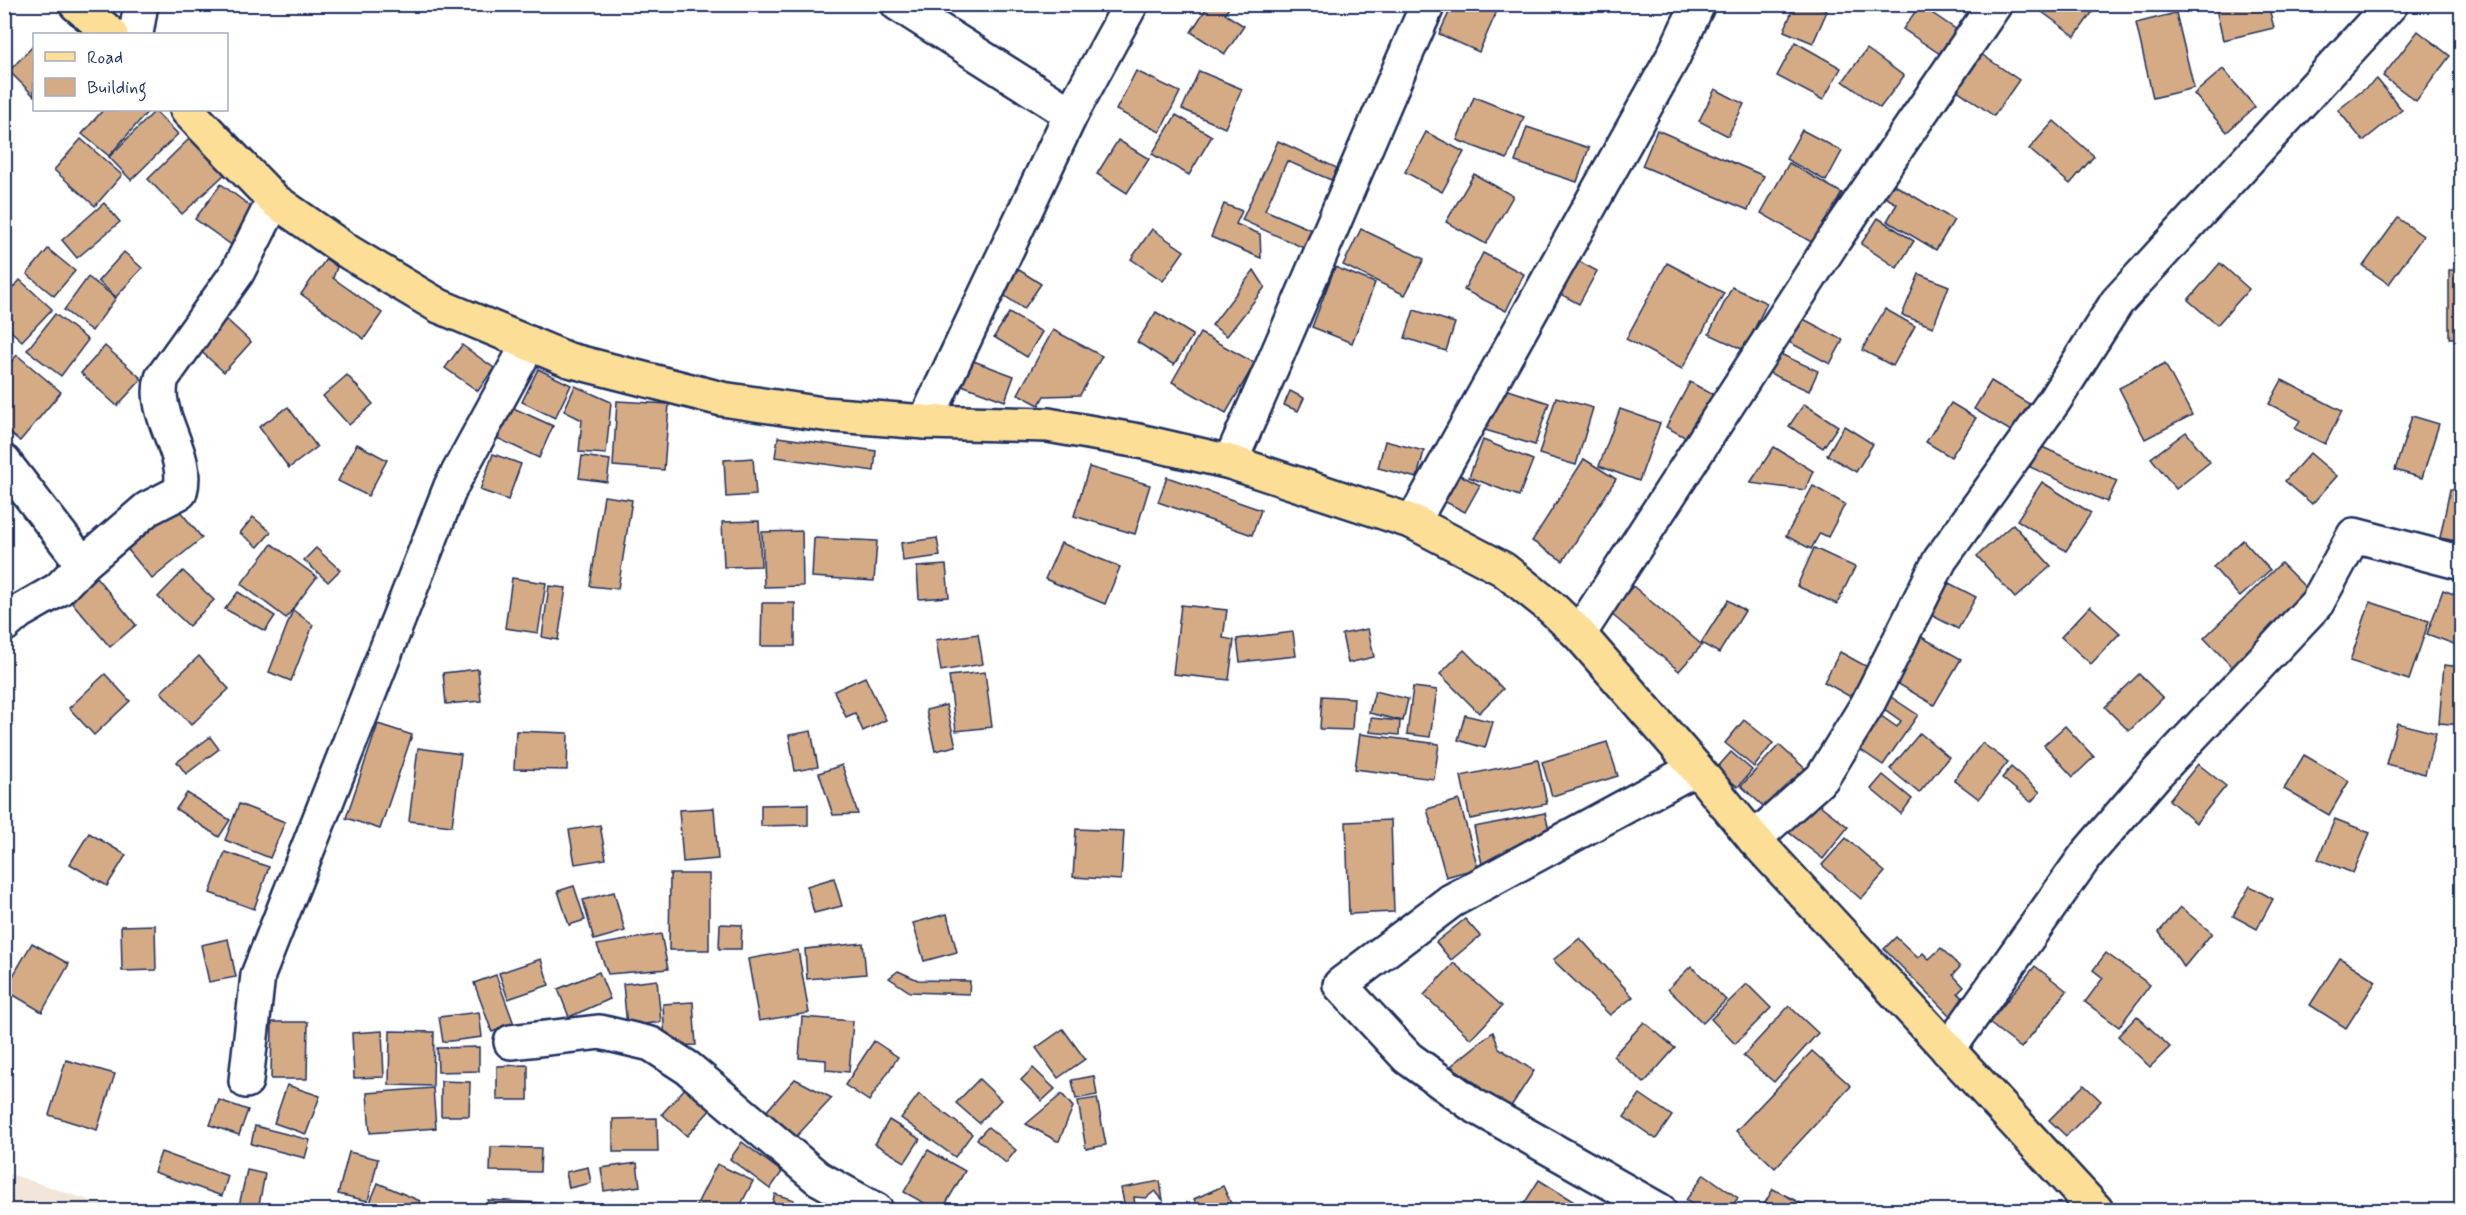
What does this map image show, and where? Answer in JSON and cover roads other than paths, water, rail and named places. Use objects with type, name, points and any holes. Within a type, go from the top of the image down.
[{"type":"main road","points":[[76,4],[110,33]]},
{"type":"main road","points":[[188,111],[274,200],[350,253],[439,306],[569,360],[722,399],[823,414],[925,422],[1048,425],[1139,441],[1230,462],[1413,522],[1503,569],[1552,608],[1579,634],[1696,768],[1754,839],[2096,1210]]},
{"type":"street","points":[[136,33],[141,4]]},
{"type":"street","points":[[898,4],[1071,114]]},
{"type":"street","points":[[925,422],[1071,114],[1131,4]]},
{"type":"street","points":[[1230,462],[1291,327],[1354,170],[1428,4]]},
{"type":"street","points":[[1413,522],[1673,57],[1698,4]]},
{"type":"street","points":[[1579,634],[1834,240],[1995,4]]},
{"type":"street","points":[[1754,839],[1822,778],[1867,705],[1940,560],[2054,402],[2117,302],[2391,4]]},
{"type":"street","points":[[4,625],[19,612],[59,589],[83,564],[147,509],[180,492],[183,481],[182,469],[163,408],[159,388],[162,378],[237,273],[274,200]]},
{"type":"street","points":[[246,1081],[252,1010],[258,975],[451,486],[529,343]]},
{"type":"street","points":[[4,462],[83,564]]},
{"type":"street","points":[[1948,1050],[2087,854],[2156,774],[2317,603],[2354,535],[2462,563]]},
{"type":"street","points":[[1659,1210],[1473,1105],[1408,1058],[1340,985],[1451,901],[1696,768]]},
{"type":"street","points":[[511,1042],[600,1032],[651,1044],[688,1068],[818,1178],[876,1210]]}]
